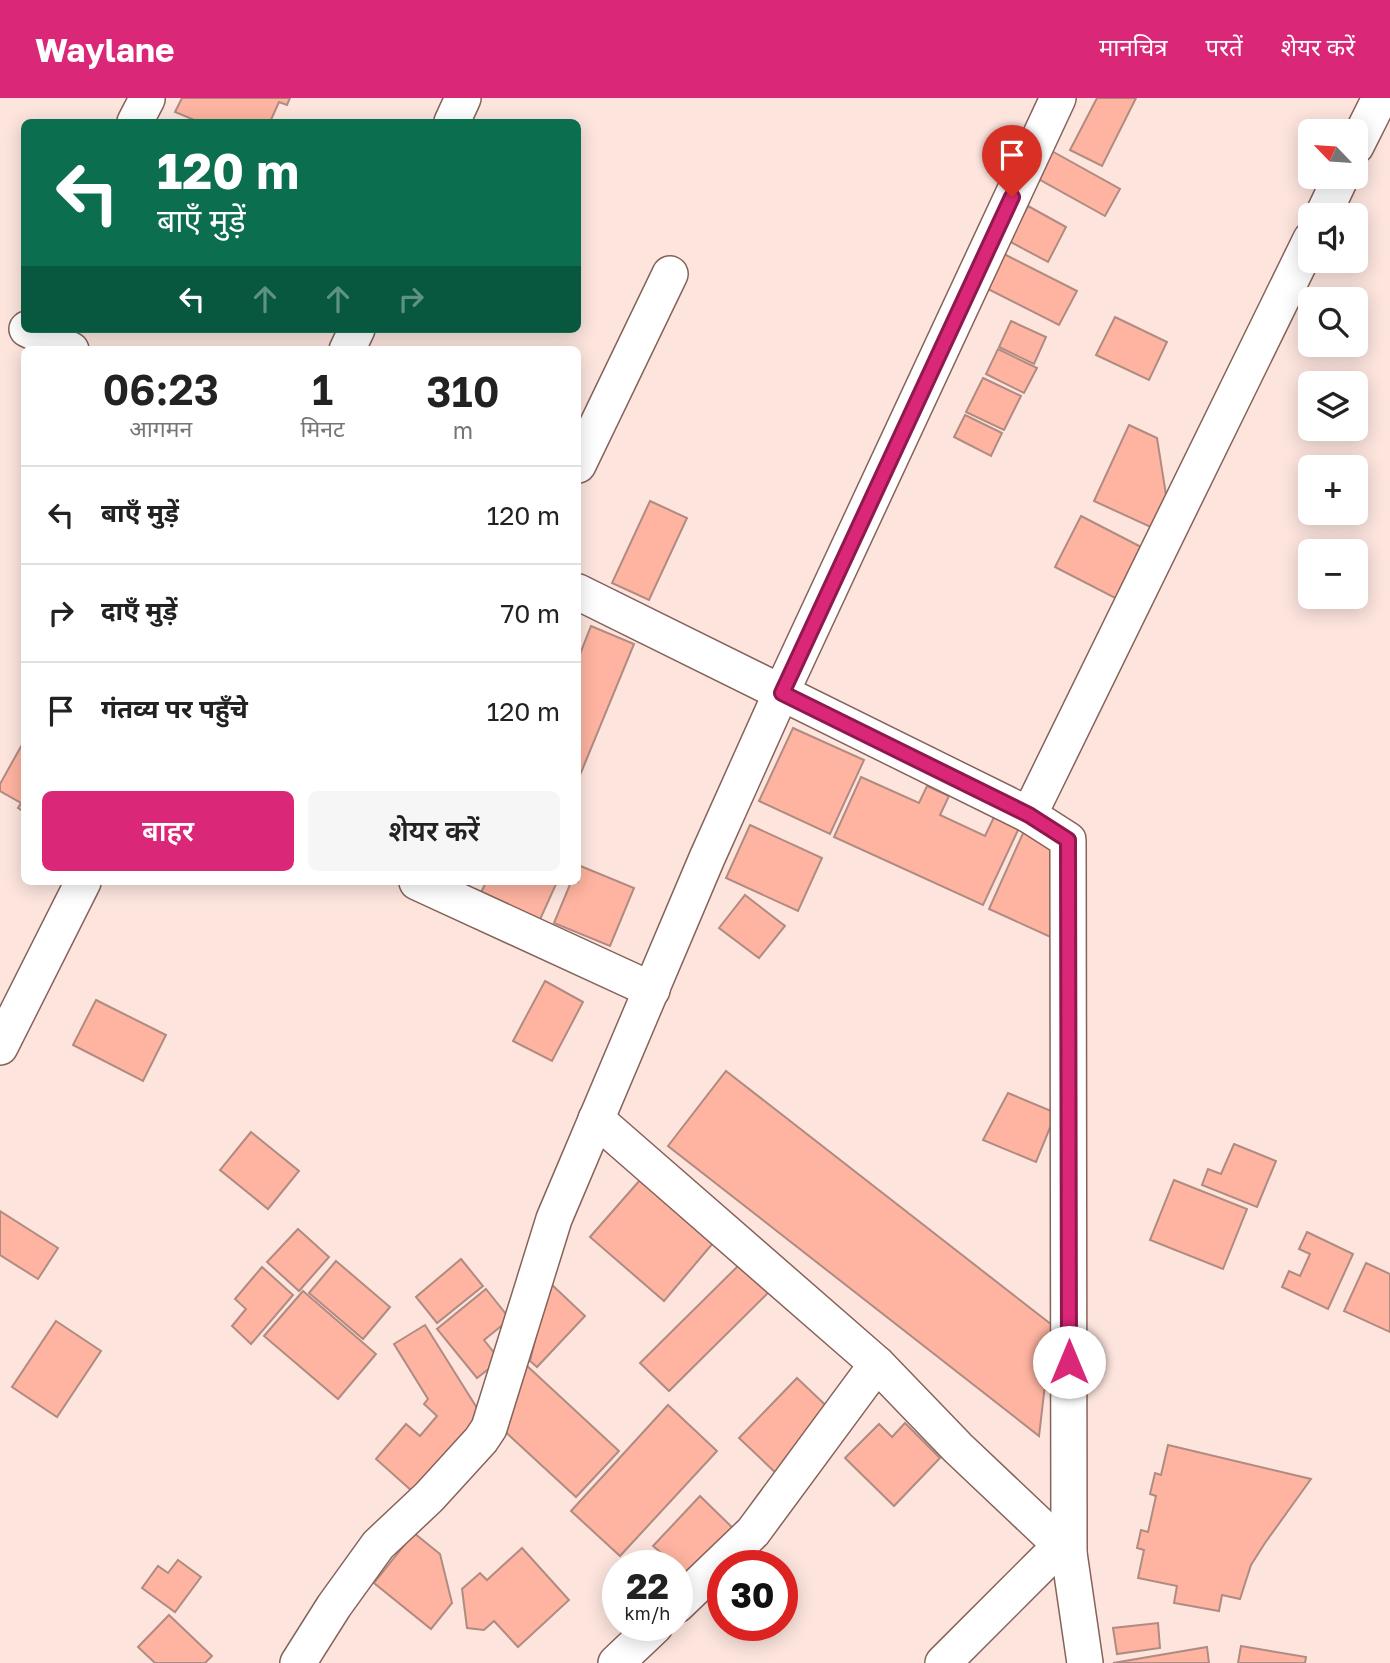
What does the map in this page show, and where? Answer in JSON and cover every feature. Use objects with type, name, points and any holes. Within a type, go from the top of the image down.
[{"type":"street","points":[[453,119],[463,98]]},
{"type":"street","points":[[298,1663],[334,1606],[378,1545],[429,1497],[489,1428],[554,1219],[707,858],[1058,98]]},
{"type":"street","points":[[1368,122],[1380,98]]},
{"type":"street","points":[[137,119],[147,99]]},
{"type":"street","points":[[1029,815],[1298,266]]},
{"type":"street","points":[[581,459],[670,274]]},
{"type":"street","points":[[0,316],[21,326]]},
{"type":"street","points":[[36,333],[63,346]]},
{"type":"street","points":[[581,593],[1029,815],[1066,837],[1069,844],[1065,1550],[1085,1663]]},
{"type":"street","points":[[0,1047],[81,885]]},
{"type":"street","points":[[424,885],[652,990]]},
{"type":"street","points":[[596,1119],[877,1364],[958,1448],[1065,1550]]},
{"type":"street","points":[[693,1590],[753,1532],[877,1364]]},
{"type":"street","points":[[943,1663],[1065,1550]]},
{"type":"street","points":[[616,1663],[639,1641]]},
{"type":"building","points":[[182,98],[290,98],[287,105],[279,102],[271,119],[192,119],[175,112]]},
{"type":"building","points":[[1097,98],[1136,98],[1102,166],[1070,150]]},
{"type":"building","points":[[1050,150],[1120,189],[1105,216],[1035,177]]},
{"type":"building","points":[[1028,206],[1066,227],[1048,262],[1009,241]]},
{"type":"building","points":[[1004,254],[1077,291],[1059,325],[986,288]]},
{"type":"building","points":[[1115,317],[1167,342],[1149,380],[1096,355]]},
{"type":"building","points":[[1011,321],[1046,337],[1034,364],[999,347]]},
{"type":"building","points":[[998,349],[1037,368],[1024,393],[986,374]]},
{"type":"building","points":[[983,378],[1021,396],[1004,430],[966,412]]},
{"type":"building","points":[[965,415],[1002,433],[991,456],[954,437]]},
{"type":"building","points":[[1129,425],[1157,438],[1167,501],[1155,529],[1094,501]]},
{"type":"building","points":[[650,501],[687,518],[649,600],[612,583]]},
{"type":"building","points":[[1081,516],[1147,550],[1121,601],[1055,567]]},
{"type":"building","points":[[591,626],[634,644],[581,773],[581,651]]},
{"type":"building","points":[[793,728],[864,760],[830,834],[759,801]]},
{"type":"building","points":[[21,746],[21,803],[0,791],[0,784]]},
{"type":"building","points":[[861,777],[919,803],[927,786],[949,796],[940,815],[985,836],[994,817],[1019,828],[983,905],[834,837]]},
{"type":"building","points":[[750,825],[822,858],[798,911],[726,878]]},
{"type":"building","points":[[1024,831],[1055,845],[1066,944],[989,909]]},
{"type":"building","points":[[581,866],[634,888],[610,946],[554,923],[570,885],[581,885]]},
{"type":"building","points":[[485,885],[556,885],[538,924],[479,897]]},
{"type":"building","points":[[745,895],[785,926],[759,958],[719,928]]},
{"type":"building","points":[[545,981],[583,1002],[552,1061],[513,1041]]},
{"type":"building","points":[[96,1000],[166,1035],[143,1081],[73,1045]]},
{"type":"building","points":[[726,1071],[1052,1325],[1039,1436],[668,1146]]},
{"type":"building","points":[[1008,1093],[1056,1113],[1036,1162],[983,1140]]},
{"type":"building","points":[[251,1132],[299,1171],[268,1209],[220,1170]]},
{"type":"building","points":[[1234,1144],[1276,1161],[1257,1207],[1202,1185],[1208,1169],[1221,1174]]},
{"type":"building","points":[[640,1180],[713,1243],[664,1301],[590,1237]]},
{"type":"building","points":[[1174,1180],[1247,1209],[1223,1269],[1150,1240]]},
{"type":"building","points":[[0,1211],[58,1248],[38,1279],[0,1255]]},
{"type":"building","points":[[298,1229],[329,1257],[299,1291],[267,1262]]},
{"type":"building","points":[[1307,1232],[1353,1254],[1328,1309],[1282,1287],[1289,1271],[1300,1276],[1310,1254],[1299,1249]]},
{"type":"building","points":[[746,1258],[774,1287],[669,1391],[640,1363]]},
{"type":"building","points":[[461,1259],[483,1286],[437,1323],[416,1297]]},
{"type":"building","points":[[336,1261],[390,1307],[363,1339],[309,1293]]},
{"type":"building","points":[[1366,1263],[1390,1274],[1390,1332],[1344,1311]]},
{"type":"building","points":[[262,1267],[293,1295],[251,1344],[232,1326],[246,1309],[235,1299]]},
{"type":"building","points":[[549,1282],[585,1316],[537,1367],[530,1361]]},
{"type":"building","points":[[486,1289],[510,1319],[484,1340],[500,1360],[477,1378],[437,1329]]},
{"type":"building","points":[[303,1291],[376,1354],[338,1399],[264,1336]]},
{"type":"building","points":[[56,1321],[101,1351],[57,1417],[12,1387]]},
{"type":"building","points":[[425,1325],[482,1416],[422,1500],[376,1459],[406,1424],[420,1436],[437,1416],[424,1404],[428,1399],[394,1344]]},
{"type":"building","points":[[525,1364],[619,1451],[576,1497],[499,1426]]},
{"type":"building","points":[[797,1378],[836,1415],[778,1475],[739,1438]]},
{"type":"building","points":[[668,1405],[717,1451],[626,1550],[613,1550],[571,1511]]},
{"type":"building","points":[[905,1423],[940,1458],[894,1506],[845,1458],[879,1424],[892,1437]]},
{"type":"building","points":[[1168,1445],[1311,1479],[1251,1565],[1240,1599],[1222,1595],[1219,1611],[1174,1603],[1177,1586],[1138,1578],[1144,1550],[1137,1548],[1141,1530],[1148,1532],[1156,1496],[1150,1494],[1155,1473],[1161,1475]]},
{"type":"building","points":[[700,1496],[740,1535],[726,1550],[707,1550],[707,1569],[693,1584],[693,1550],[658,1550],[653,1546]]},
{"type":"building","points":[[414,1533],[440,1554],[452,1603],[431,1629],[374,1583]]},
{"type":"building","points":[[522,1548],[569,1600],[518,1647],[494,1621],[484,1630],[467,1628],[462,1589],[480,1573],[487,1580]]},
{"type":"building","points":[[178,1560],[201,1577],[175,1612],[142,1588],[158,1566],[168,1573]]},
{"type":"building","points":[[169,1615],[212,1656],[205,1663],[155,1663],[138,1647]]},
{"type":"building","points":[[1158,1623],[1160,1648],[1117,1654],[1113,1628]]},
{"type":"building","points":[[1241,1646],[1306,1657],[1305,1663],[1238,1663]]},
{"type":"building","points":[[1207,1647],[1209,1663],[1113,1663]]},
{"type":"route","points":[[1012,197],[782,693],[1029,815],[1068,840],[1069,1362]]}]
